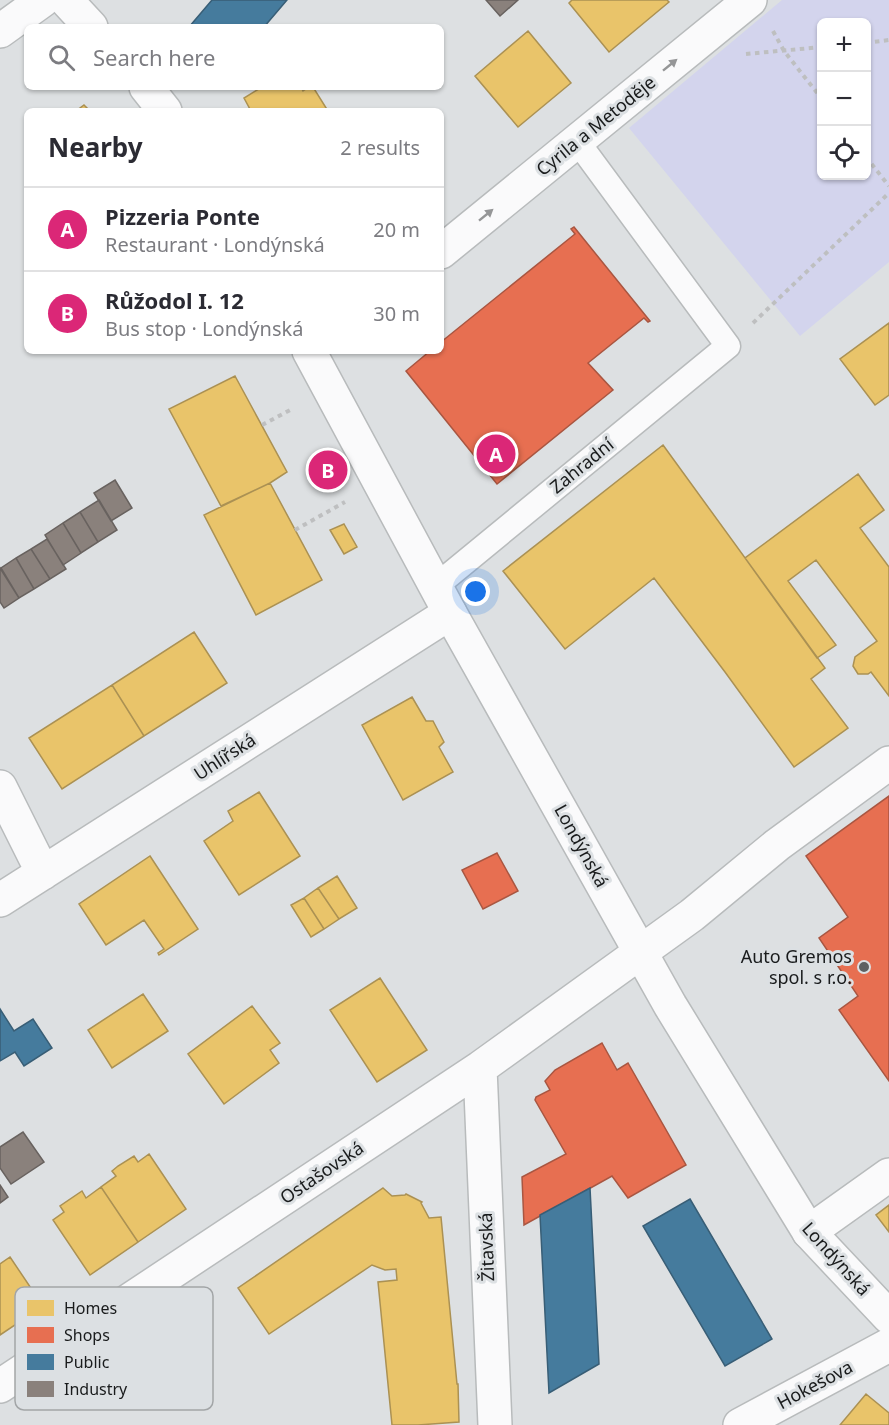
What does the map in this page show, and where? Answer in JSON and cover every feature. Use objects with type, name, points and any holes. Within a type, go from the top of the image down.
[{"type":"street","points":[[0,31],[43,0]]},
{"type":"street","points":[[66,0],[88,24]]},
{"type":"street","name":"Cyrila a Metoděje","points":[[444,250],[693,47],[760,12]]},
{"type":"street","points":[[148,90],[163,108]]},
{"type":"street","name":"Londýnská","points":[[314,354],[443,600],[670,1005],[809,1232],[889,1317]]},
{"type":"street","name":"Uhlířská","points":[[0,900],[443,600]]},
{"type":"street","points":[[641,953],[692,915],[777,845],[889,763]]},
{"type":"street","points":[[0,787],[43,873]]},
{"type":"street","name":"Ostašovská","points":[[149,1287],[480,1068],[641,953]]},
{"type":"street","name":"Žitavská","points":[[480,1068],[495,1425]]},
{"type":"street","points":[[809,1232],[889,1174]]},
{"type":"street","name":"Hokešova","points":[[740,1425],[889,1345]]},
{"type":"street","name":"Ostašovská","points":[[0,1386],[15,1376]]},
{"type":"lane","points":[[578,141],[728,346]]},
{"type":"lane","name":"Zahradní","points":[[443,600],[728,346]]},
{"type":"path","points":[[760,12],[784,51],[817,93]]},
{"type":"path","points":[[871,42],[889,40]]},
{"type":"path","points":[[693,47],[716,56],[817,48]]},
{"type":"path","points":[[871,162],[889,186]]},
{"type":"path","points":[[728,346],[889,193]]},
{"type":"path","points":[[262,425],[292,409]]},
{"type":"path","points":[[296,530],[345,502]]},
{"type":"shaded area","points":[[782,0],[889,0],[889,262],[800,336],[629,128]]},
{"type":"building: Homes","points":[[572,0],[667,0],[669,2],[609,52],[569,3]]},
{"type":"building: Homes","points":[[528,31],[571,83],[518,127],[475,76]]},
{"type":"building: Homes","points":[[257,90],[315,90],[326,108],[249,108],[244,98]]},
{"type":"building: Homes","points":[[889,323],[889,395],[875,405],[840,359]]},
{"type":"building: Homes","points":[[235,376],[287,472],[270,483],[221,506],[169,409]]},
{"type":"building: Homes","points":[[663,445],[825,668],[811,679],[848,728],[794,767],[654,578],[565,649],[503,571]]},
{"type":"building: Homes","points":[[858,474],[884,510],[860,528],[889,567],[889,696],[871,672],[858,674],[853,666],[855,657],[877,641],[816,560],[788,581],[836,645],[817,658],[745,558]]},
{"type":"building: Homes","points":[[270,483],[322,580],[256,615],[204,515]]},
{"type":"building: Homes","points":[[344,524],[357,547],[344,554],[330,530]]},
{"type":"building: Homes","points":[[194,632],[227,683],[144,736],[112,685]]},
{"type":"building: Homes","points":[[112,685],[144,736],[62,789],[29,738]]},
{"type":"building: Homes","points":[[412,697],[426,721],[433,721],[444,742],[439,747],[453,772],[403,800],[362,725]]},
{"type":"building: Homes","points":[[259,792],[300,856],[239,895],[204,841],[233,821],[228,811]]},
{"type":"building: Homes","points":[[150,856],[198,929],[159,955],[158,953],[164,949],[144,920],[106,945],[79,904]]},
{"type":"building: Homes","points":[[337,876],[357,908],[339,919],[318,888]]},
{"type":"building: Homes","points":[[318,888],[339,919],[324,929],[304,898]]},
{"type":"building: Homes","points":[[304,898],[324,929],[311,937],[291,905]]},
{"type":"building: Homes","points":[[380,978],[427,1050],[377,1082],[330,1010]]},
{"type":"building: Homes","points":[[143,994],[168,1031],[112,1068],[88,1030]]},
{"type":"building: Homes","points":[[252,1006],[280,1043],[270,1050],[279,1063],[224,1104],[188,1054]]},
{"type":"building: Homes","points":[[149,1154],[186,1209],[138,1242],[101,1187],[116,1176],[112,1171],[118,1166],[134,1156],[138,1162]]},
{"type":"building: Homes","points":[[101,1187],[138,1242],[90,1275],[53,1220],[64,1212],[60,1206],[82,1191],[86,1198]]},
{"type":"building: Homes","points":[[383,1188],[392,1196],[406,1194],[422,1202],[429,1218],[441,1217],[458,1384],[459,1422],[392,1425],[378,1282],[397,1280],[396,1269],[385,1270],[372,1265],[269,1334],[238,1288]]},
{"type":"building: Homes","points":[[889,1205],[889,1232],[876,1215]]},
{"type":"building: Homes","points":[[10,1257],[30,1287],[15,1287],[15,1325],[0,1335],[0,1264]]},
{"type":"building: Homes","points":[[866,1394],[889,1413],[889,1425],[840,1425]]},
{"type":"building: Shops","points":[[574,227],[650,321],[644,318],[588,363],[613,390],[497,484],[406,371],[426,354],[444,354],[444,340],[575,234],[571,229]]},
{"type":"building: Shops","name":"Auto Gremos spol. s r.o.","points":[[889,796],[889,1081],[839,1010],[858,996],[819,938],[848,917],[806,856]]},
{"type":"building: Shops","points":[[497,853],[518,891],[483,909],[462,870]]},
{"type":"building: Shops","points":[[602,1043],[617,1070],[628,1063],[686,1165],[628,1198],[612,1176],[524,1225],[522,1177],[566,1154],[535,1100],[536,1097],[550,1090],[545,1081],[555,1070]]},
{"type":"building: Public","points":[[212,0],[287,0],[267,24],[192,24]]},
{"type":"building: Public","points":[[0,1009],[14,1031],[33,1019],[52,1048],[24,1066],[15,1052],[0,1061]]},
{"type":"building: Public","points":[[590,1188],[599,1364],[549,1393],[540,1215]]},
{"type":"building: Public","points":[[690,1199],[772,1339],[725,1366],[643,1226]]},
{"type":"building: Industry","points":[[486,0],[518,0],[500,16]]},
{"type":"building: Industry","points":[[115,480],[132,508],[111,521],[94,493]]},
{"type":"building: Industry","points":[[99,500],[117,530],[98,542],[80,512]]},
{"type":"building: Industry","points":[[80,512],[98,542],[81,553],[63,523]]},
{"type":"building: Industry","points":[[63,523],[81,553],[63,565],[45,535]]},
{"type":"building: Industry","points":[[47,539],[66,569],[50,579],[31,549]]},
{"type":"building: Industry","points":[[31,549],[50,579],[34,589],[16,558]]},
{"type":"building: Industry","points":[[16,558],[34,589],[19,598],[1,568]]},
{"type":"building: Industry","points":[[0,568],[19,598],[4,608],[0,602]]},
{"type":"building: Industry","points":[[23,1132],[44,1162],[11,1184],[0,1168],[0,1147]]},
{"type":"building: Industry","points":[[0,1185],[8,1197],[0,1203]]},
{"type":"place","name":"Pizzeria Ponte","points":[[496,454]]},
{"type":"place","name":"Růžodol I. 12","points":[[328,470]]},
{"type":"place","name":"Auto Gremos spol. s r.o.","points":[[864,967]]}]
